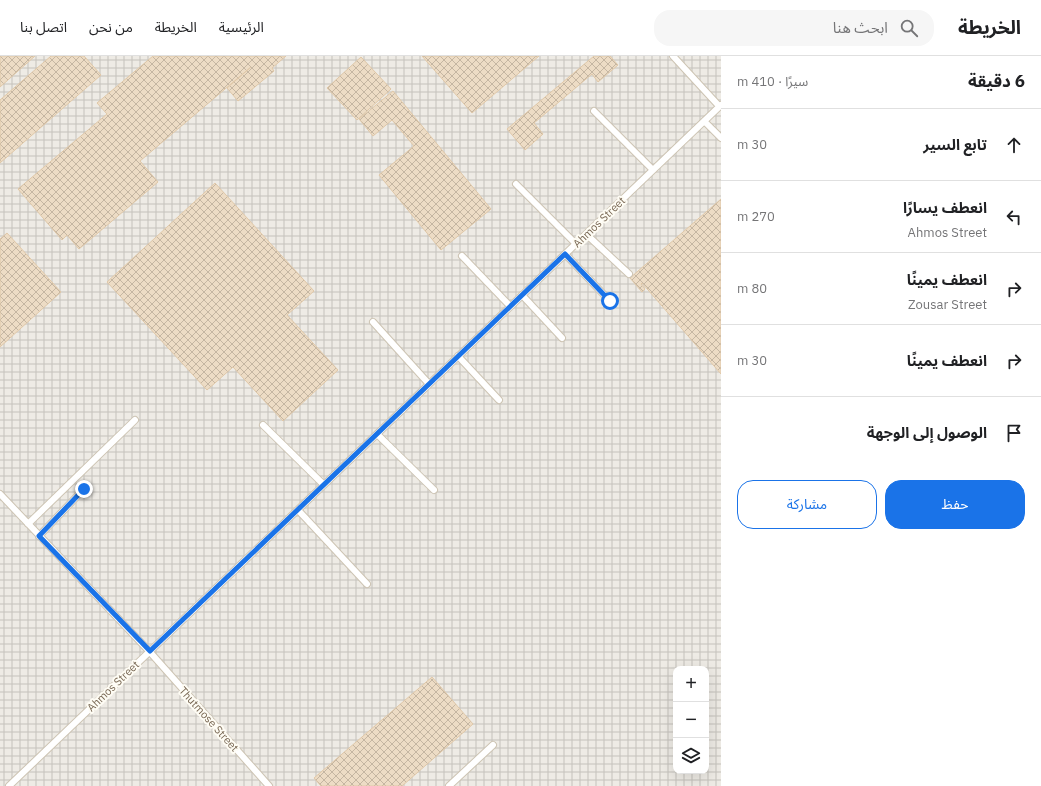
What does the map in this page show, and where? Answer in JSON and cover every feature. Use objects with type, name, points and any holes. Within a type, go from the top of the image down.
[{"type":"lane","points":[[673,56],[720,106]]},
{"type":"lane","name":"Ahmos Street","points":[[9,786],[720,106]]},
{"type":"lane","points":[[594,111],[653,170]]},
{"type":"lane","points":[[704,121],[721,138]]},
{"type":"lane","points":[[516,184],[576,244]]},
{"type":"lane","points":[[586,234],[629,274]]},
{"type":"lane","points":[[565,254],[610,301]]},
{"type":"lane","points":[[462,256],[510,306]]},
{"type":"lane","points":[[522,295],[562,338]]},
{"type":"lane","points":[[373,322],[429,384]]},
{"type":"lane","points":[[458,356],[499,400]]},
{"type":"lane","points":[[28,524],[135,420]]},
{"type":"lane","points":[[263,425],[324,485]]},
{"type":"lane","points":[[377,434],[434,490]]},
{"type":"lane","points":[[39,536],[84,489]]},
{"type":"lane","name":"Thutmose Street","points":[[0,494],[150,651],[270,786]]},
{"type":"lane","points":[[298,510],[367,584]]},
{"type":"lane","points":[[450,786],[493,745]]},
{"type":"shaded area","points":[[0,56],[721,56],[721,786],[0,786]]},
{"type":"building","points":[[0,56],[35,56],[0,87]]},
{"type":"building","points":[[51,56],[84,56],[101,75],[0,163],[0,100]]},
{"type":"building","points":[[153,56],[286,56],[272,68],[274,71],[238,101],[227,88],[251,67],[140,161],[158,182],[79,249],[67,235],[62,240],[18,189],[107,114],[97,103]]},
{"type":"building","points":[[422,56],[539,56],[472,113]]},
{"type":"building","points":[[594,56],[610,56],[618,65],[598,82],[592,74],[534,123],[543,134],[525,150],[507,129]]},
{"type":"building","points":[[361,57],[391,89],[357,120],[327,88]]},
{"type":"building","points":[[393,91],[491,209],[441,250],[379,175],[414,146],[392,120],[373,136],[359,119]]},
{"type":"building","points":[[215,183],[314,291],[287,315],[338,370],[283,421],[233,367],[207,390],[107,282]]},
{"type":"building","points":[[721,199],[721,374],[642,283],[641,284],[645,289],[642,292],[630,278]]},
{"type":"building","points":[[7,233],[61,292],[0,347],[0,239]]},
{"type":"building","points":[[432,677],[473,724],[402,786],[321,786],[314,778]]},
{"type":"route","points":[[84,489],[39,536],[150,651],[565,254],[610,301]]}]
